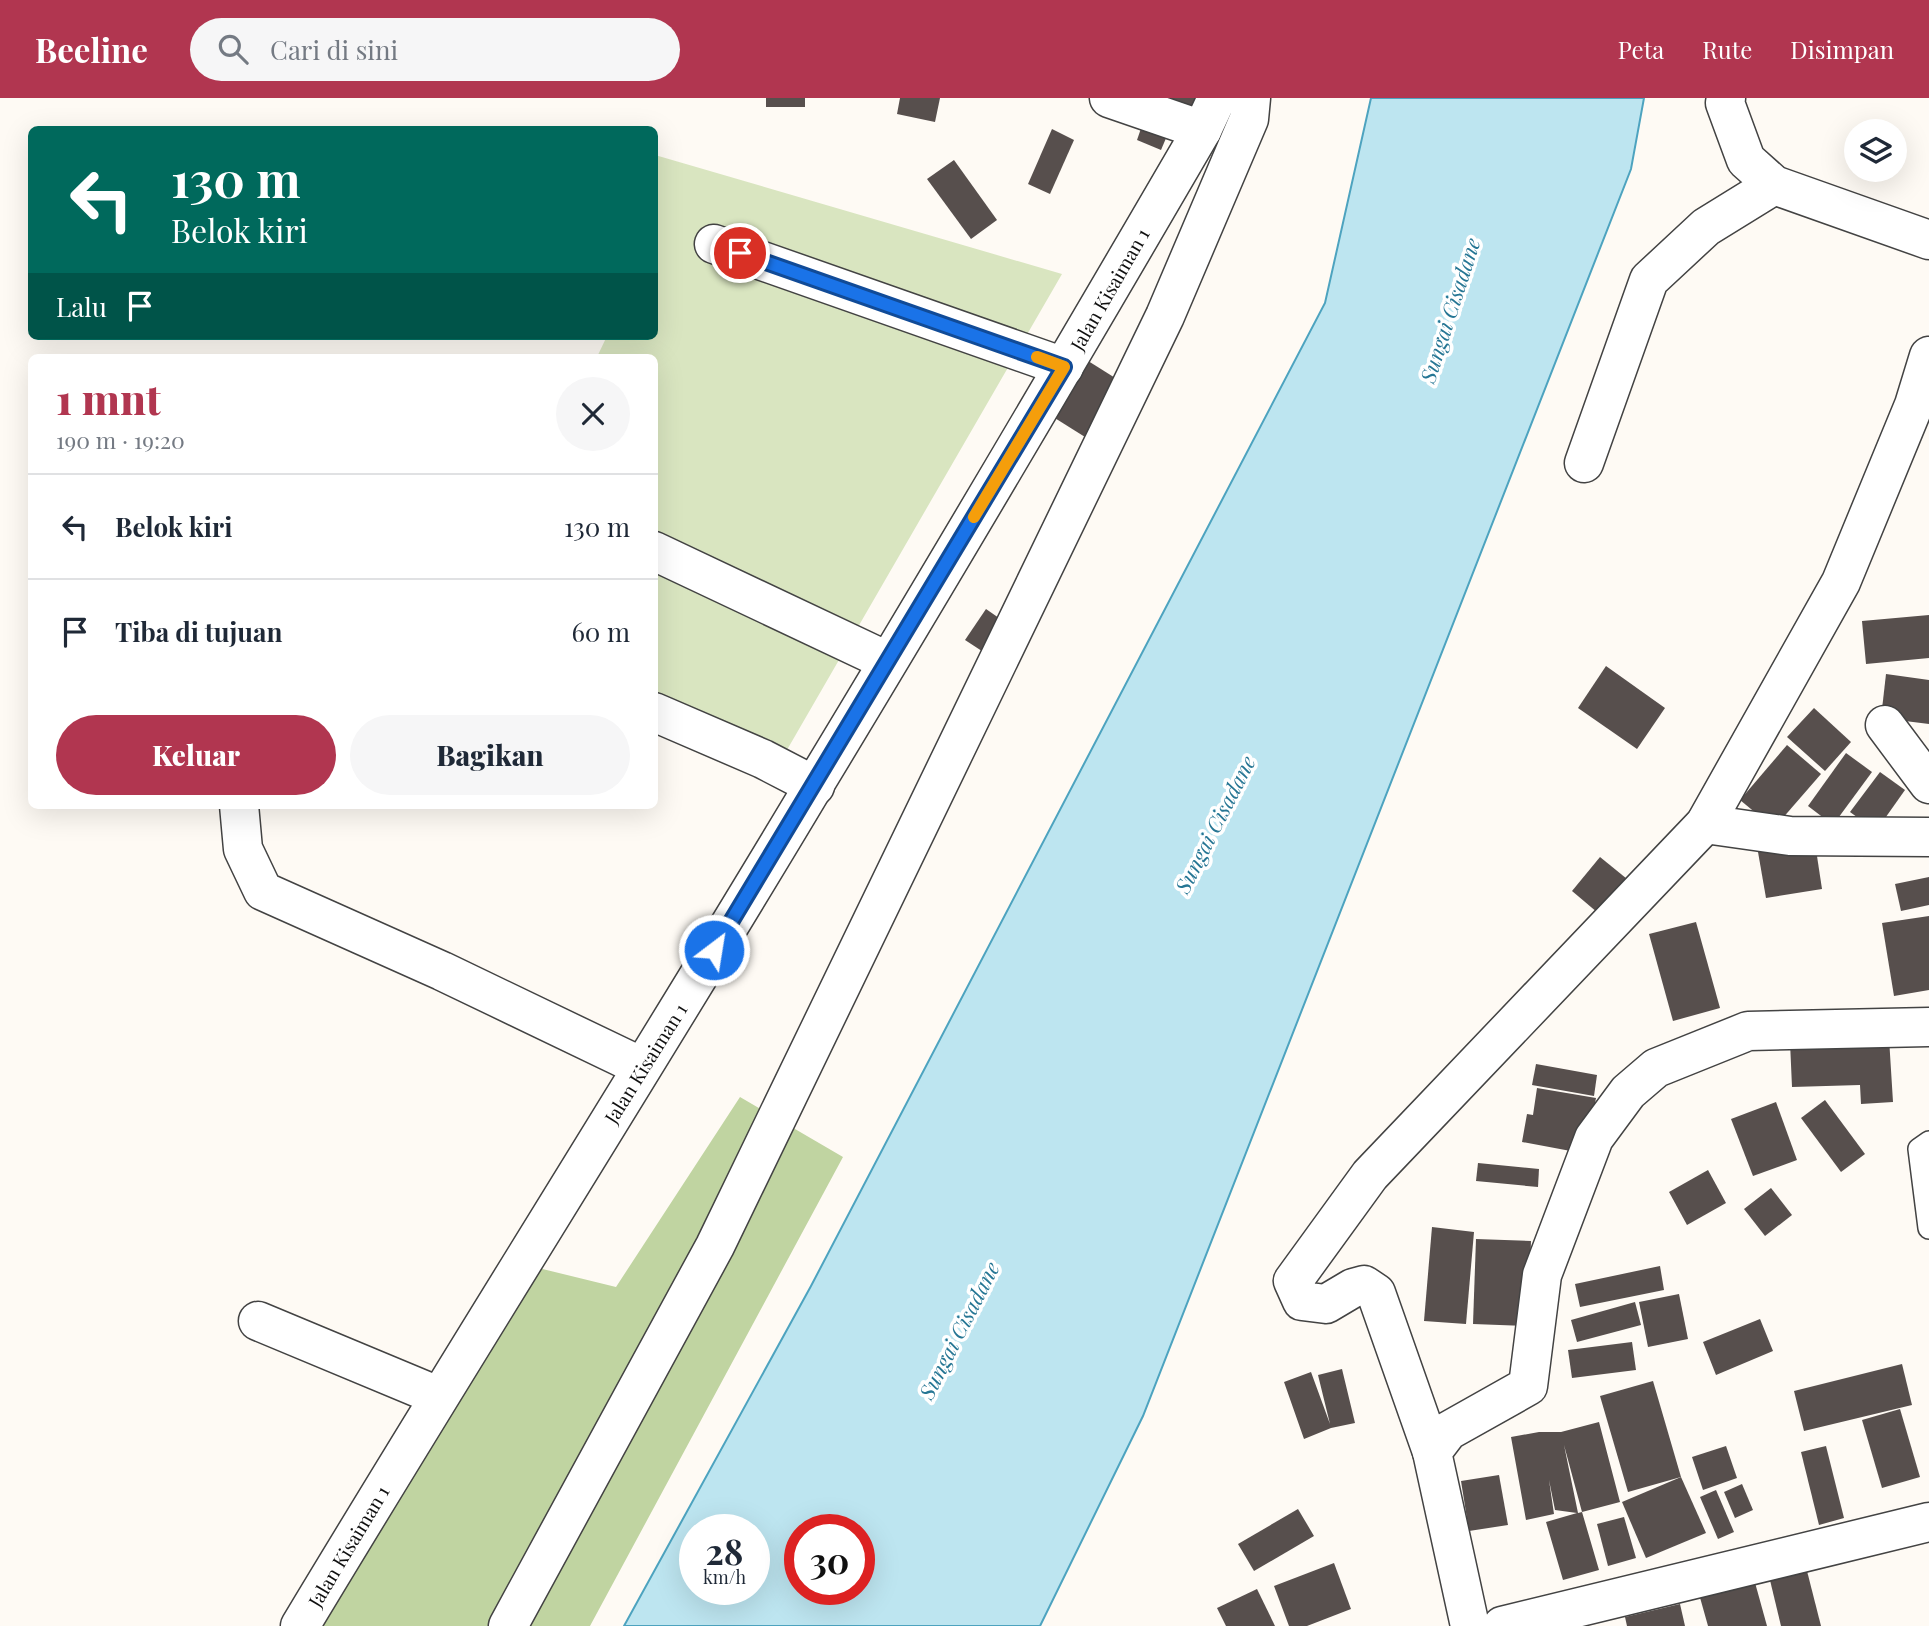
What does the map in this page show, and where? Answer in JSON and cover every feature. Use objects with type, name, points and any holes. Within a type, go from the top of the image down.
[{"type":"street","points":[[1109,98],[1209,114]]},
{"type":"street","points":[[508,1626],[733,1208],[1165,316],[1249,119],[1251,98]]},
{"type":"street","points":[[1726,98],[1725,103],[1746,160],[1774,185],[1929,240]]},
{"type":"street","name":"Jalan Kisaiman 1","points":[[300,1626],[438,1396],[815,786],[1064,367],[1209,114]]},
{"type":"street","points":[[1584,463],[1649,280],[1706,227],[1774,185]]},
{"type":"street","points":[[714,244],[1064,367]]},
{"type":"street","points":[[1470,1626],[1432,1452],[1376,1293],[1364,1285],[1353,1288],[1326,1304],[1303,1301],[1293,1281],[1370,1175],[1705,824],[1841,582],[1914,405],[1929,356]]},
{"type":"street","points":[[658,553],[887,661]]},
{"type":"street","points":[[658,714],[763,759],[815,786]]},
{"type":"street","points":[[1885,724],[1929,784]]},
{"type":"street","points":[[239,809],[243,849],[263,891],[442,971],[642,1067]]},
{"type":"street","points":[[1705,824],[1790,836],[1929,837]]},
{"type":"street","points":[[1432,1452],[1448,1431],[1528,1386],[1542,1275],[1594,1138],[1628,1092],[1656,1068],[1748,1031],[1929,1027]]},
{"type":"street","points":[[258,1321],[438,1396]]},
{"type":"street","points":[[1502,1626],[1929,1522]]},
{"type":"lane","points":[[1929,1142],[1919,1149],[1929,1228]]},
{"type":"green space","points":[[658,156],[1062,274],[780,762],[658,693],[658,354],[598,354],[605,340],[658,340]]},
{"type":"green space","points":[[740,1097],[843,1157],[590,1626],[298,1626],[514,1262],[616,1287]]},
{"type":"water","name":"Sungai Cisadane","points":[[1371,98],[1644,98],[1631,169],[1143,1416],[1040,1626],[624,1626],[679,1526],[679,1605],[770,1605],[770,1514],[686,1514],[811,1286],[1325,303]]},
{"type":"building","points":[[766,98],[805,98],[805,107],[766,107]]},
{"type":"building","points":[[900,98],[940,98],[935,122],[897,114]]},
{"type":"building","points":[[1163,98],[1203,98],[1194,114]]},
{"type":"building","points":[[1146,114],[1172,124],[1161,150],[1137,140]]},
{"type":"building","points":[[1052,129],[1074,140],[1050,194],[1028,184]]},
{"type":"building","points":[[954,160],[997,220],[971,239],[927,179]]},
{"type":"building","points":[[1085,359],[1120,381],[1085,437],[1050,415]]},
{"type":"building","points":[[986,609],[1009,625],[988,655],[965,640]]},
{"type":"building","points":[[1929,615],[1929,658],[1866,664],[1862,621]]},
{"type":"building","points":[[1606,666],[1665,708],[1637,749],[1578,708]]},
{"type":"building","points":[[1886,674],[1929,680],[1929,724],[1881,718]]},
{"type":"building","points":[[1814,708],[1851,742],[1825,771],[1787,737]]},
{"type":"building","points":[[1787,745],[1821,774],[1774,828],[1740,800]]},
{"type":"building","points":[[1846,753],[1872,772],[1833,825],[1808,806]]},
{"type":"building","points":[[1880,772],[1905,790],[1876,831],[1850,812]]},
{"type":"building","points":[[1815,843],[1822,889],[1766,898],[1758,852]]},
{"type":"building","points":[[1600,857],[1632,883],[1604,918],[1572,891]]},
{"type":"building","points":[[1929,877],[1929,905],[1901,911],[1895,884]]},
{"type":"building","points":[[1929,916],[1929,990],[1894,996],[1882,923]]},
{"type":"building","points":[[1696,922],[1720,1008],[1673,1021],[1649,934]]},
{"type":"building","points":[[1889,1038],[1893,1102],[1861,1104],[1860,1085],[1792,1087],[1790,1042]]},
{"type":"building","points":[[1536,1064],[1597,1075],[1594,1096],[1532,1085]]},
{"type":"building","points":[[1537,1088],[1596,1098],[1591,1125],[1581,1123],[1576,1152],[1522,1142],[1527,1114],[1533,1115]]},
{"type":"building","points":[[1825,1100],[1865,1154],[1841,1172],[1801,1118]]},
{"type":"building","points":[[1776,1102],[1797,1160],[1753,1176],[1731,1119]]},
{"type":"building","points":[[1478,1163],[1539,1169],[1538,1187],[1476,1181]]},
{"type":"building","points":[[1708,1170],[1726,1203],[1687,1225],[1669,1192]]},
{"type":"building","points":[[1771,1188],[1792,1215],[1765,1236],[1744,1209]]},
{"type":"building","points":[[1432,1227],[1474,1232],[1466,1324],[1424,1321]]},
{"type":"building","points":[[1476,1239],[1531,1241],[1528,1326],[1473,1324]]},
{"type":"building","points":[[1660,1266],[1664,1290],[1580,1307],[1575,1284]]},
{"type":"building","points":[[1679,1294],[1688,1339],[1648,1347],[1639,1302]]},
{"type":"building","points":[[1635,1302],[1641,1325],[1577,1342],[1571,1320]]},
{"type":"building","points":[[1760,1319],[1773,1351],[1716,1375],[1703,1342]]},
{"type":"building","points":[[1632,1342],[1636,1370],[1572,1378],[1568,1350]]},
{"type":"building","points":[[1902,1364],[1912,1405],[1804,1431],[1794,1391]]},
{"type":"building","points":[[1342,1369],[1355,1423],[1331,1428],[1304,1439],[1284,1382],[1311,1372],[1330,1424],[1318,1375]]},
{"type":"building","points":[[1653,1381],[1681,1477],[1628,1492],[1600,1396]]},
{"type":"building","points":[[1900,1409],[1920,1477],[1882,1488],[1862,1420]]},
{"type":"building","points":[[1599,1422],[1620,1502],[1582,1512],[1599,1570],[1563,1580],[1546,1522],[1577,1513],[1555,1510],[1549,1480],[1554,1514],[1526,1520],[1511,1437],[1539,1432],[1561,1432]],"holes":[[[1564,1445],[1582,1512],[1578,1513]]]},
{"type":"building","points":[[1726,1446],[1737,1478],[1703,1490],[1692,1457]]},
{"type":"building","points":[[1826,1446],[1844,1518],[1819,1525],[1801,1452]]},
{"type":"building","points":[[1499,1475],[1508,1525],[1469,1531],[1461,1481]]},
{"type":"building","points":[[1681,1477],[1706,1533],[1646,1558],[1622,1502]]},
{"type":"building","points":[[1742,1484],[1753,1510],[1735,1518],[1724,1492]]},
{"type":"building","points":[[1716,1490],[1734,1532],[1718,1539],[1700,1497]]},
{"type":"building","points":[[1298,1509],[1314,1536],[1254,1571],[1238,1544]]},
{"type":"building","points":[[1624,1517],[1636,1558],[1608,1566],[1597,1524]]},
{"type":"building","points":[[1334,1563],[1351,1609],[1307,1626],[1289,1626],[1274,1586]]},
{"type":"building","points":[[1806,1567],[1821,1626],[1781,1626],[1769,1576]]},
{"type":"building","points":[[1754,1579],[1767,1626],[1708,1626],[1699,1594]]},
{"type":"building","points":[[1257,1589],[1275,1626],[1226,1626],[1217,1608]]},
{"type":"building","points":[[1680,1604],[1685,1626],[1627,1626],[1625,1617]]},
{"type":"slow traffic","points":[[974,517],[1064,367],[1037,357]]},
{"type":"route","points":[[714,950],[815,786],[1064,367],[740,253]]}]
